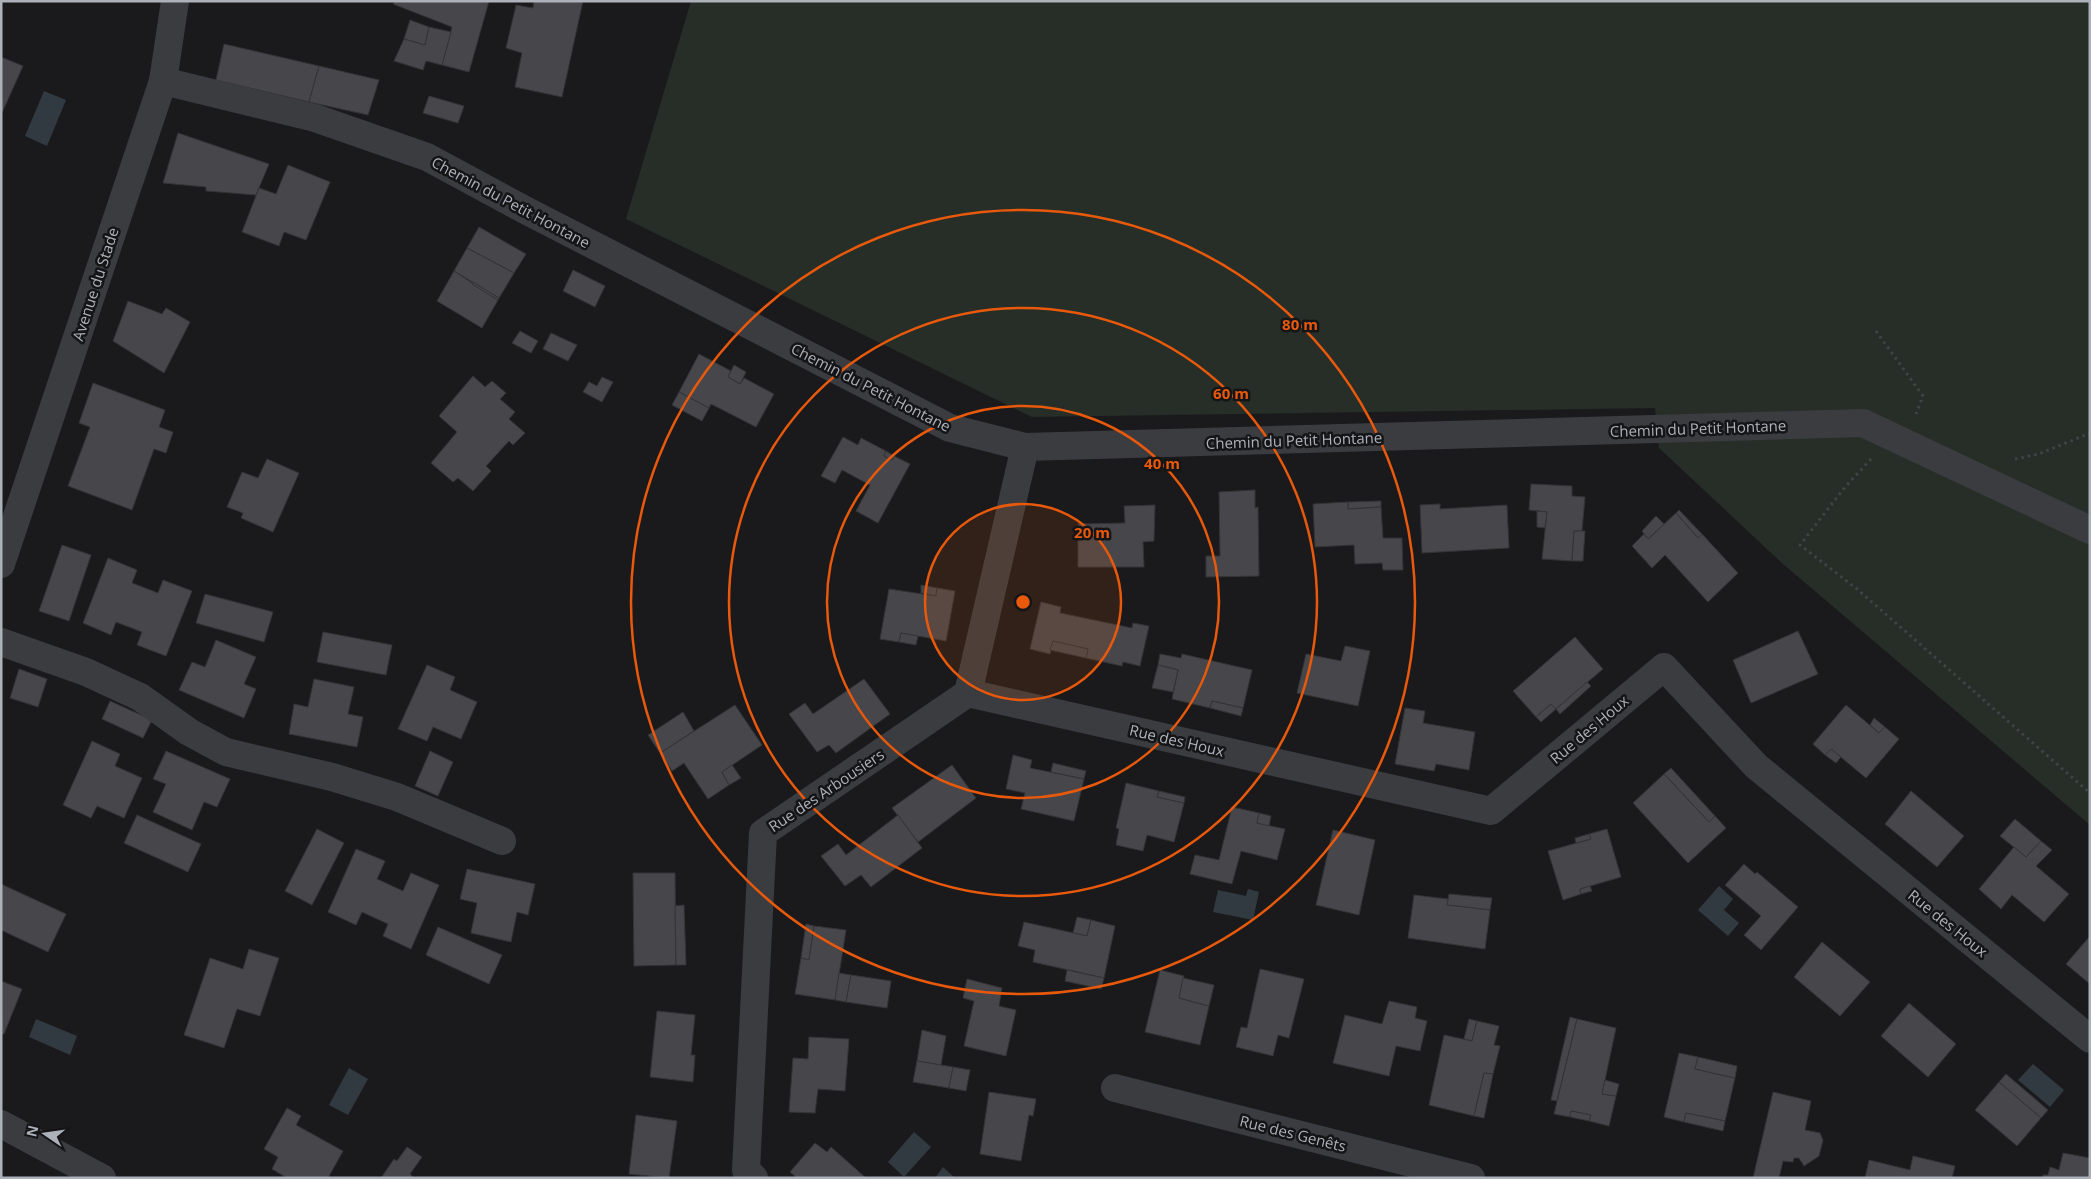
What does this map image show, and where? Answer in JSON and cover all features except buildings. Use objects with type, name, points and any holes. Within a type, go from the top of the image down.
[{"type":"street","name":"Avenue du Stade","points":[[1,564],[163,81],[176,1]]},
{"type":"street","name":"Chemin du Petit Hontane","points":[[163,81],[315,118],[427,157],[525,210],[950,428],[1025,447],[1863,423],[2090,530]]},
{"type":"street","points":[[968,694],[1025,447]]},
{"type":"street","points":[[1,642],[86,672],[140,697],[189,732],[226,752],[332,777],[397,797],[502,841]]},
{"type":"street","name":"Rue des Houx","points":[[968,694],[1491,811],[1664,667],[1756,766],[2090,1039]]},
{"type":"street","name":"Rue des Arbousiers","points":[[754,1178],[746,1170],[763,833],[968,694]]},
{"type":"street","name":"Rue des Genêts","points":[[1115,1088],[1458,1176]]},
{"type":"street","points":[[1,1124],[102,1178]]},
{"type":"path","points":[[1876,331],[1923,396],[1906,444],[1879,450],[1845,487],[1800,545],[1858,589],[2090,793]]},
{"type":"path","points":[[2011,460],[2040,454],[2090,433]]},
{"type":"shaded area","points":[[691,1],[2090,1],[2090,825],[1783,564],[1659,448],[1655,408],[1032,417],[626,219]]},
{"type":"shaded area","points":[[44,91],[66,100],[47,146],[25,136]]},
{"type":"shaded area","points":[[1719,886],[1733,899],[1724,910],[1739,923],[1728,936],[1698,910]]},
{"type":"shaded area","points":[[1248,889],[1259,892],[1253,920],[1213,912],[1218,890],[1246,896]]},
{"type":"shaded area","points":[[36,1019],[77,1036],[70,1055],[29,1037]]},
{"type":"shaded area","points":[[2033,1064],[2064,1090],[2050,1107],[2018,1080]]},
{"type":"shaded area","points":[[349,1068],[368,1079],[348,1115],[329,1105]]},
{"type":"shaded area","points":[[914,1132],[931,1147],[904,1177],[888,1162]]},
{"type":"shaded area","points":[[943,1167],[955,1178],[935,1178]]}]
